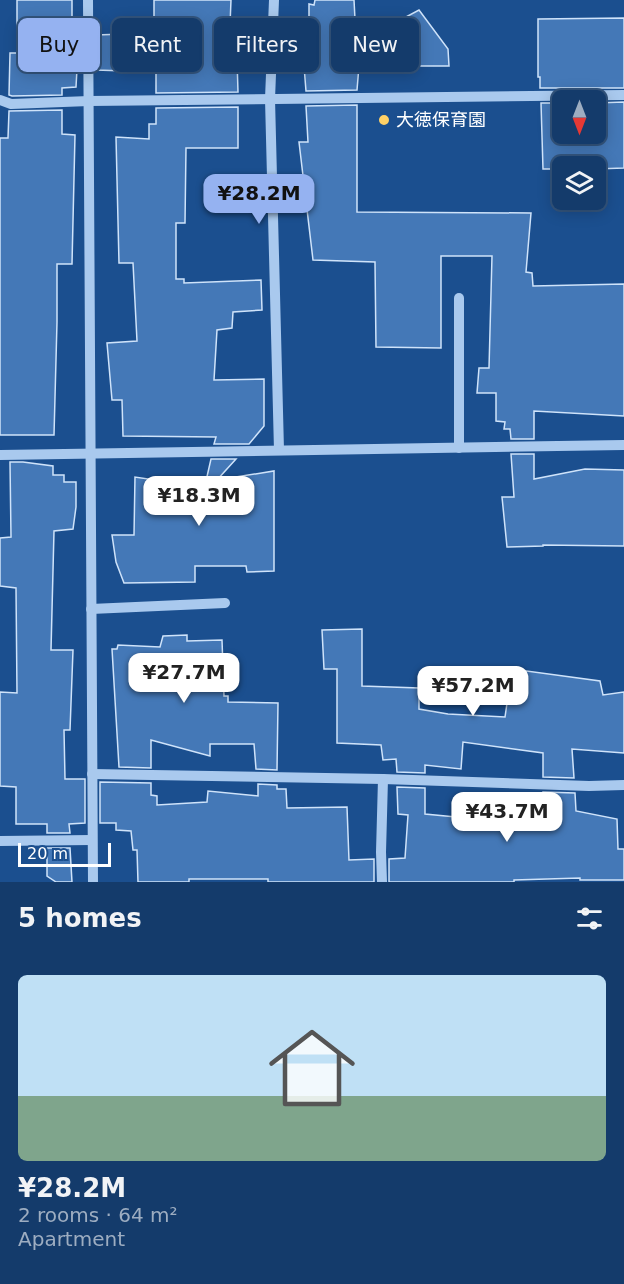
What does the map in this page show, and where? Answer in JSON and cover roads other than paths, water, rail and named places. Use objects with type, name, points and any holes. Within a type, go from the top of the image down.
[{"type":"street","points":[[88,0],[93,882]]},
{"type":"street","points":[[274,0],[270,99],[279,450]]},
{"type":"street","points":[[0,100],[11,104],[89,101],[624,95]]},
{"type":"street","points":[[459,298],[459,448]]},
{"type":"street","points":[[0,455],[624,445]]},
{"type":"street","points":[[91,609],[225,603]]},
{"type":"street","points":[[92,774],[624,785]]},
{"type":"street","points":[[382,882],[383,779]]},
{"type":"street","points":[[0,841],[92,840]]},
{"type":"place","name":"大徳保育園","points":[[384,120]]}]
